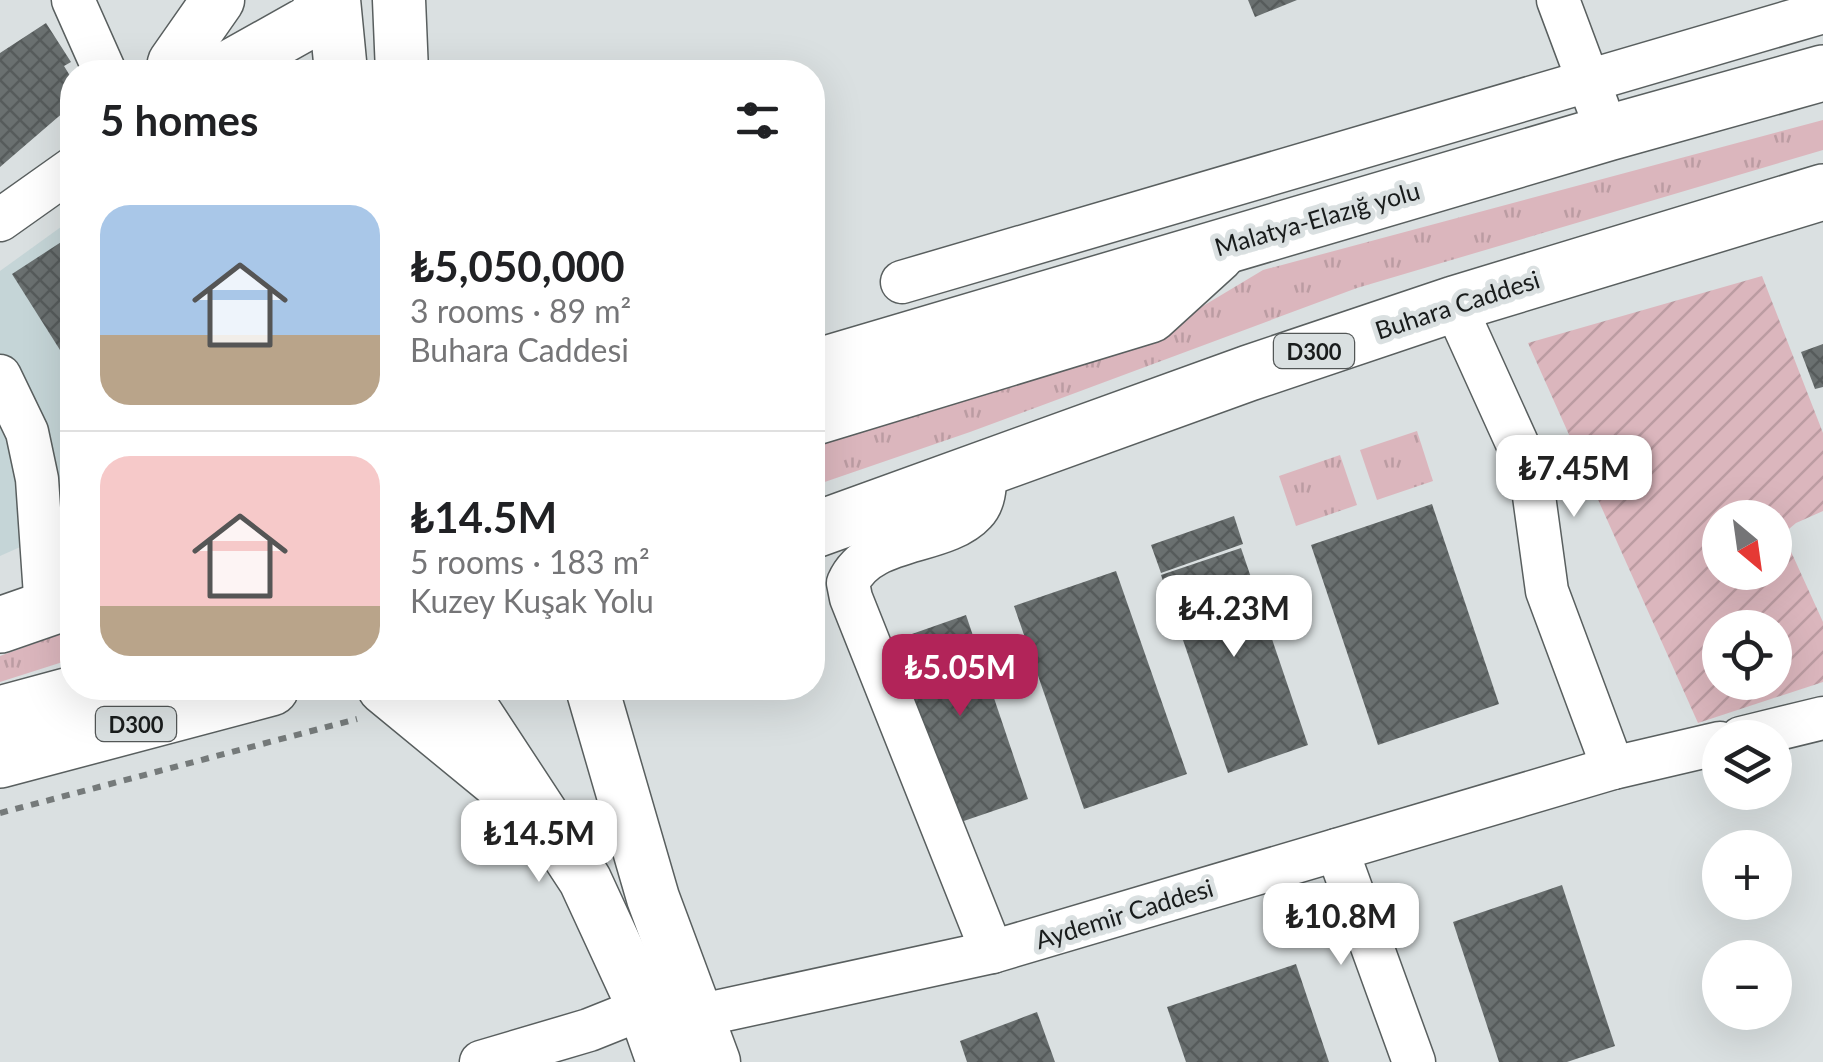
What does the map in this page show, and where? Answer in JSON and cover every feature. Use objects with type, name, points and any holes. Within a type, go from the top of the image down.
[{"type":"highway","name":"Malatya-Elazığ yolu","points":[[825,364],[1823,73]]},
{"type":"highway","name":"Buhara Caddesi","points":[[825,526],[1168,401],[1454,304],[1823,192]]},
{"type":"highway","points":[[825,414],[1150,315],[1227,245]]},
{"type":"highway","points":[[0,714],[60,698]]},
{"type":"highway","name":"D300","points":[[0,760],[226,700]]},
{"type":"main road","points":[[176,60],[218,0]]},
{"type":"main road","points":[[241,60],[311,21],[326,0]]},
{"type":"main road","points":[[334,0],[340,60]]},
{"type":"main road","points":[[399,0],[402,60]]},
{"type":"main road","points":[[400,700],[552,829]]},
{"type":"main road","points":[[467,700],[585,880],[644,1008],[663,1062]]},
{"type":"main road","points":[[595,700],[653,898],[706,1039]]},
{"type":"street","points":[[72,0],[100,60]]},
{"type":"street","points":[[1558,0],[1608,133]]},
{"type":"street","points":[[902,282],[1823,12]]},
{"type":"street","points":[[0,220],[60,178]]},
{"type":"street","points":[[1454,304],[1530,474],[1548,591],[1612,768]]},
{"type":"street","points":[[0,376],[27,432],[17,468],[48,606]]},
{"type":"street","points":[[986,467],[982,501],[975,512],[957,524],[864,562],[848,583],[992,952]]},
{"type":"street","points":[[1792,726],[1823,718]]},
{"type":"street","name":"Aydemir Caddesi","points":[[706,1039],[1612,768],[1702,746]]},
{"type":"street","points":[[1337,850],[1414,1062]]},
{"type":"street","points":[[481,1062],[589,1030],[644,1008],[706,1039]]},
{"type":"path","points":[[0,813],[386,700]]},
{"type":"shaded area","points":[[60,228],[60,529],[0,556],[0,271]]},
{"type":"green space","points":[[1823,120],[1823,150],[1357,288],[825,482],[825,436],[1163,330],[1263,270]]},
{"type":"green space","points":[[1762,276],[1823,433],[1823,511],[1792,526],[1792,500],[1702,500],[1702,590],[1792,590],[1792,554],[1823,622],[1823,682],[1792,692],[1792,610],[1702,610],[1702,700],[1768,700],[1698,723],[1528,343]]},
{"type":"green space","points":[[1417,431],[1433,481],[1377,500],[1360,450]]},
{"type":"green space","points":[[1340,455],[1357,505],[1296,526],[1279,476]]},
{"type":"green space","points":[[60,634],[60,663],[0,682],[0,656]]},
{"type":"building","points":[[1248,0],[1297,0],[1255,17]]},
{"type":"building","points":[[46,23],[70,60],[60,60],[60,115],[0,167],[0,53]]},
{"type":"building","points":[[60,243],[60,350],[12,274]]},
{"type":"building","points":[[1823,344],[1823,387],[1815,389],[1801,352]]},
{"type":"building","points":[[1432,504],[1499,704],[1378,745],[1311,545]]},
{"type":"building","points":[[1234,516],[1243,544],[1161,573],[1151,545]]},
{"type":"building","points":[[1241,548],[1308,745],[1228,773],[1161,575]]},
{"type":"building","points":[[1116,571],[1187,774],[1084,809],[1014,606]]},
{"type":"building","points":[[966,615],[1028,799],[955,824],[892,641]]},
{"type":"building","points":[[1562,885],[1615,1046],[1567,1062],[1499,1062],[1453,922]]},
{"type":"building","points":[[1296,964],[1329,1062],[1186,1062],[1167,1007]]},
{"type":"building","points":[[1037,1012],[1055,1062],[967,1062],[960,1041]]}]
